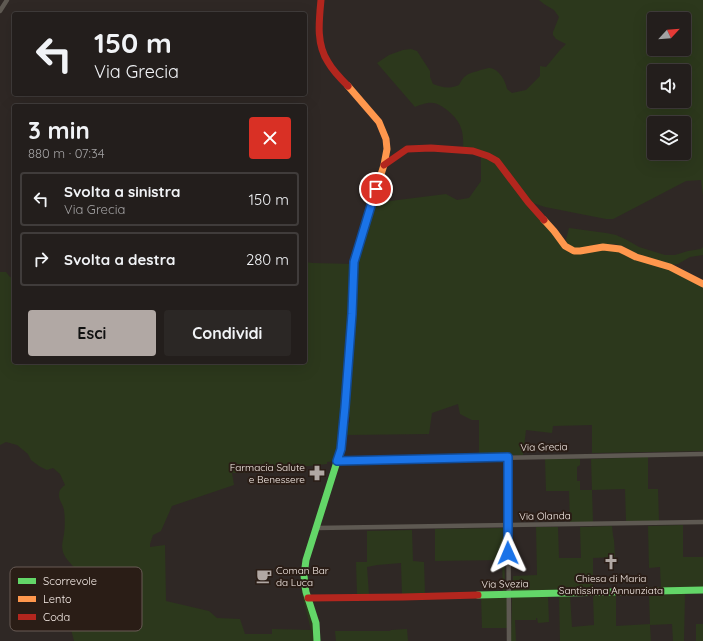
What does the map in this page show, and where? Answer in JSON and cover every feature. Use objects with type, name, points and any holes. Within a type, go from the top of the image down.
[{"type":"street","points":[[0,11],[7,0]]},
{"type":"street","points":[[317,641],[316,622],[305,586],[305,567],[341,449],[352,314],[354,262],[356,250],[384,165],[387,149],[386,138],[379,122],[328,62],[324,53],[320,38],[321,0]]},
{"type":"street","points":[[384,165],[407,149],[431,148],[473,151],[488,156],[497,161],[528,202],[554,231],[565,246],[570,249],[574,251],[603,247],[620,249],[636,258],[670,267],[703,284]]},
{"type":"street","name":"Via Grecia","points":[[337,461],[703,454]]},
{"type":"street","points":[[508,457],[509,641]]},
{"type":"street","name":"Via Olanda","points":[[316,528],[703,522]]},
{"type":"street","name":"Via Svezia","points":[[308,598],[703,590]]},
{"type":"green space","points":[[539,0],[703,0],[703,196],[701,180],[686,181],[613,219],[606,219],[545,207],[533,203],[497,159],[463,148],[461,127],[452,114],[439,104],[435,103],[426,103],[415,107],[377,63],[389,55],[411,49],[417,51],[430,71],[430,77],[433,84],[446,88],[452,87],[459,85],[468,74],[490,68],[499,73],[505,82],[507,89],[512,93],[526,90],[540,76],[540,66],[546,67],[566,44],[556,39],[553,35],[559,17],[554,10]]},
{"type":"green space","points":[[481,155],[495,162],[569,251],[603,249],[619,251],[671,270],[703,287],[703,451],[592,453],[592,425],[553,426],[552,433],[526,430],[523,455],[479,455],[479,420],[472,420],[460,414],[458,404],[432,413],[429,434],[345,435],[347,423],[350,422],[350,418],[347,415],[356,262],[374,203],[446,194],[457,200],[469,198],[481,181]]},
{"type":"green space","points":[[569,228],[616,235],[639,247],[665,255],[675,255],[701,249],[703,247],[703,255],[690,257],[678,264],[671,265],[635,253],[623,246],[615,244],[598,244],[579,249],[574,248],[567,244],[566,240]]},
{"type":"green space","points":[[307,262],[352,264],[351,297],[339,444],[335,461],[327,462],[327,464],[232,473],[234,485],[172,506],[161,531],[153,535],[150,544],[150,547],[165,545],[166,601],[209,611],[217,618],[240,619],[245,634],[272,634],[272,629],[311,630],[303,593],[313,620],[315,641],[74,641],[71,631],[142,631],[142,567],[73,567],[65,557],[62,550],[65,516],[59,492],[65,485],[60,474],[53,468],[47,470],[39,466],[17,445],[6,442],[0,445],[0,272],[6,272],[12,278],[12,364],[307,364]]},
{"type":"green space","points":[[648,457],[648,489],[658,489],[659,521],[626,521],[625,489],[592,490],[591,459]]},
{"type":"green space","points":[[545,459],[580,459],[580,465],[577,467],[577,481],[580,481],[580,490],[592,490],[593,522],[570,522],[569,491],[546,491]]},
{"type":"green space","points":[[683,525],[683,557],[703,557],[703,588],[661,588],[660,567],[649,568],[648,526]]},
{"type":"green space","points":[[612,526],[615,557],[593,558],[592,590],[513,592],[513,576],[537,575],[536,527],[558,527],[559,558],[581,558],[580,527]]},
{"type":"green space","points":[[503,528],[505,592],[503,591],[502,560],[435,561],[435,529]]},
{"type":"green space","points":[[412,530],[413,561],[424,562],[425,594],[402,595],[401,563],[367,567],[369,595],[357,594],[356,562],[367,562],[367,531]]},
{"type":"green space","points":[[685,593],[684,641],[673,641],[672,624],[650,625],[651,641],[560,641],[559,595],[570,595],[572,627],[594,625],[593,595],[616,594],[616,626],[650,624],[649,594]]},
{"type":"green space","points":[[481,596],[507,598],[507,628],[482,628]]},
{"type":"green space","points":[[548,596],[549,622],[538,623],[537,618],[536,620],[515,620],[516,641],[511,641],[512,597]]},
{"type":"green space","points":[[696,624],[703,624],[703,641],[696,641]]},
{"type":"green space","points":[[407,629],[408,641],[336,641],[335,631],[390,631]]},
{"type":"traffic: fast","points":[[317,641],[316,623],[306,592],[304,575],[306,560],[341,449],[346,398]]},
{"type":"traffic: fast","points":[[478,595],[703,590]]},
{"type":"traffic: slow","points":[[346,398],[354,262],[384,165],[387,149],[386,139],[379,122],[348,86]]},
{"type":"traffic: slow","points":[[544,220],[565,246],[574,251],[603,247],[620,249],[636,257],[670,267],[703,284]]},
{"type":"traffic: jam","points":[[321,0],[319,32],[324,55],[337,75],[348,86]]},
{"type":"traffic: jam","points":[[384,165],[407,149],[431,148],[473,151],[488,156],[497,161],[528,202],[544,220]]},
{"type":"traffic: jam","points":[[308,598],[478,595]]},
{"type":"place","name":"Farmacia Salute e Benessere","points":[[317,473]]},
{"type":"place","name":"Chiesa di Maria Santissima Annunziata","points":[[611,562]]},
{"type":"place","name":"Coman Bar da Luca","points":[[264,576]]},
{"type":"route","points":[[376,189],[354,262],[352,314],[343,433],[341,449],[337,461],[508,457],[508,553]]}]
